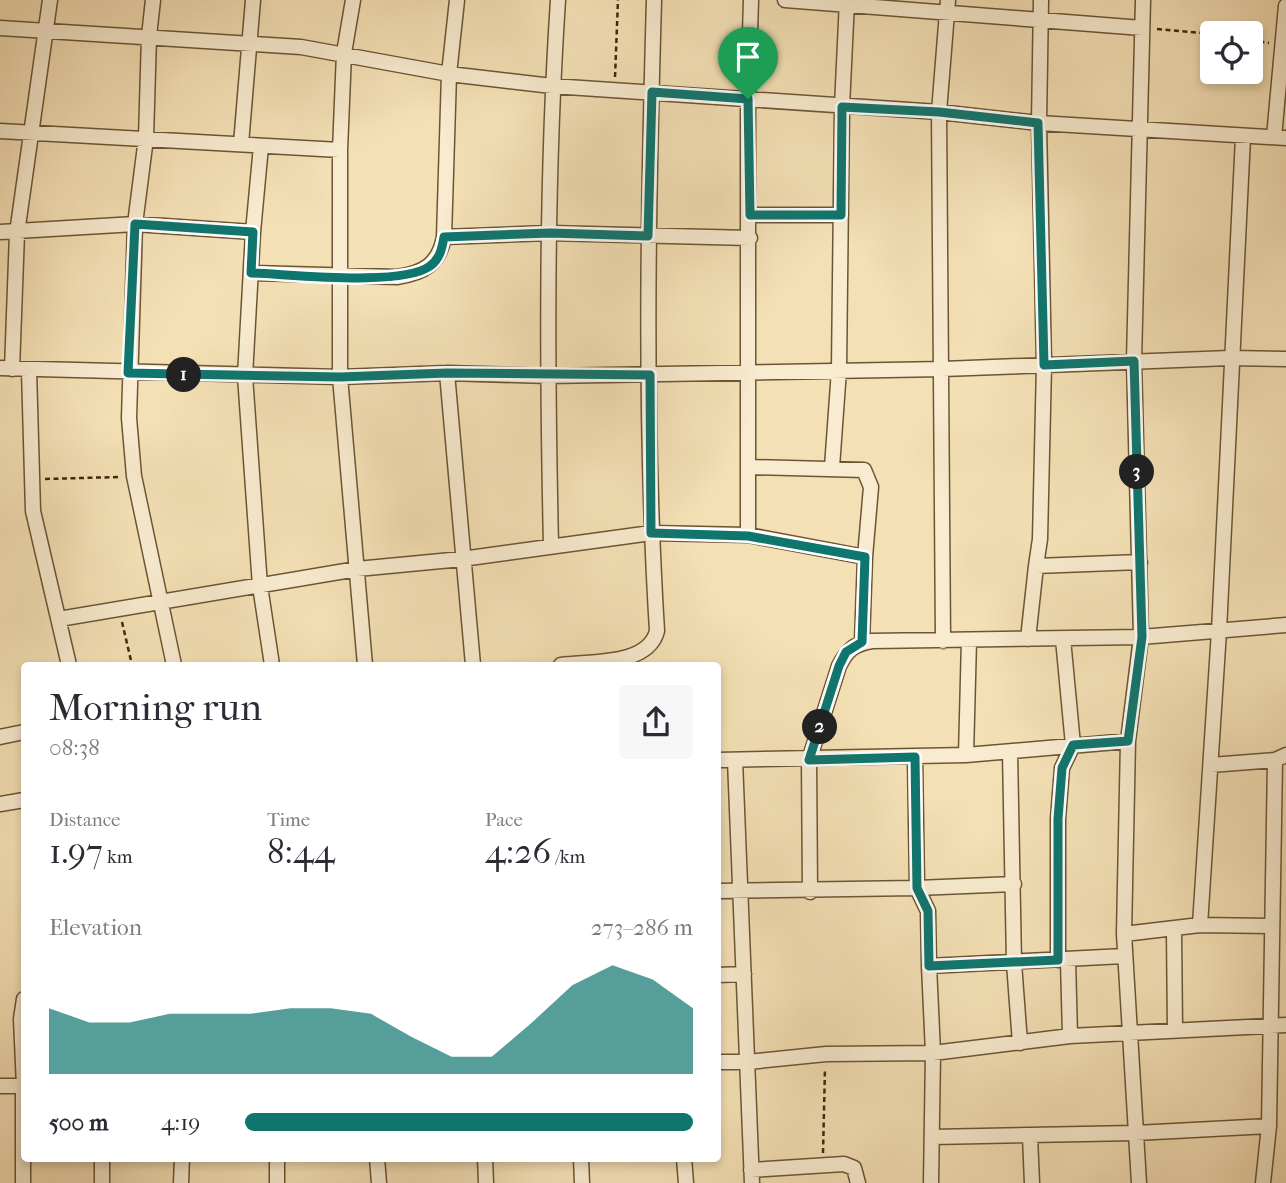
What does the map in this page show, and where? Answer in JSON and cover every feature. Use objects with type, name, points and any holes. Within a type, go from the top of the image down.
[{"type":"street","points":[[50,0],[34,132],[17,233],[6,369],[245,376],[340,377],[447,373],[548,376],[943,369],[1230,358],[1286,359]]},
{"type":"street","points":[[153,0],[149,36],[146,138],[135,224],[128,373],[134,476],[173,662]]},
{"type":"street","points":[[241,144],[253,0]]},
{"type":"street","points":[[353,0],[344,53],[340,377],[365,662]]},
{"type":"street","points":[[251,273],[413,275],[433,265],[441,252],[444,237],[449,74],[457,0]]},
{"type":"street","points":[[551,546],[548,376],[552,86],[558,0]]},
{"type":"street","points":[[585,662],[633,656],[650,648],[657,631],[651,533],[648,236],[654,0]]},
{"type":"street","points":[[748,536],[748,99],[751,0]]},
{"type":"street","points":[[785,0],[947,7],[1142,28]]},
{"type":"street","points":[[1028,639],[1040,538],[1044,365],[1038,123],[1041,0]]},
{"type":"street","points":[[1139,1183],[1124,934],[1128,741],[1142,637],[1134,361],[1137,130],[1143,0]]},
{"type":"street","points":[[832,467],[839,370],[842,107],[847,3]]},
{"type":"street","points":[[0,27],[250,42],[344,53],[449,74],[552,86],[939,112],[1038,123],[1280,138],[1282,45],[1286,6]]},
{"type":"street","points":[[943,640],[939,112],[947,7]]},
{"type":"street","points":[[0,131],[341,150]]},
{"type":"street","points":[[1200,925],[1219,631],[1230,358],[1243,136]]},
{"type":"street","points":[[261,146],[245,376],[260,586],[272,662]]},
{"type":"street","points":[[750,215],[841,215]]},
{"type":"street","points":[[0,232],[135,224],[253,232]]},
{"type":"street","points":[[444,237],[550,233],[750,238]]},
{"type":"street","points":[[29,370],[32,479],[38,538],[68,662]]},
{"type":"street","points":[[447,373],[469,662]]},
{"type":"street","points":[[749,467],[859,468],[869,478],[862,642]]},
{"type":"street","points":[[59,619],[162,604],[357,569],[462,559],[651,533],[748,536],[865,557]]},
{"type":"street","points":[[1036,566],[1140,562]]},
{"type":"street","points":[[810,892],[809,760],[839,666],[846,652],[862,642],[1142,637],[1286,625]]},
{"type":"street","points":[[1063,639],[1069,678],[1073,745],[1062,768],[1058,819],[1063,960],[1070,1036]]},
{"type":"street","points":[[966,755],[969,640]]},
{"type":"street","points":[[0,737],[21,733]]},
{"type":"street","points":[[721,760],[966,755],[1128,741]]},
{"type":"street","points":[[1010,751],[1014,963],[1020,1043]]},
{"type":"street","points":[[915,757],[917,888],[928,911],[933,1052],[931,1183]]},
{"type":"street","points":[[1211,765],[1280,757],[1270,926],[1279,1026],[1263,1183]]},
{"type":"street","points":[[735,760],[751,1176],[823,1164],[844,1164],[854,1168],[858,1183]]},
{"type":"street","points":[[0,804],[21,800]]},
{"type":"street","points":[[721,891],[810,892],[1014,884]]},
{"type":"street","points":[[1124,934],[1200,925],[1270,926]]},
{"type":"street","points":[[1174,930],[1175,1031]]},
{"type":"street","points":[[929,966],[1124,956]]},
{"type":"street","points":[[721,975],[744,974]]},
{"type":"street","points":[[721,1062],[825,1054],[933,1052],[1070,1036],[1279,1026]]},
{"type":"street","points":[[0,1086],[21,1086]]},
{"type":"street","points":[[932,1136],[1136,1133],[1269,1126]]},
{"type":"street","points":[[1030,1136],[1032,1183]]},
{"type":"street","points":[[23,1162],[23,1183]]},
{"type":"street","points":[[102,1162],[102,1183]]},
{"type":"street","points":[[181,1183],[182,1162]]},
{"type":"street","points":[[277,1162],[277,1183]]},
{"type":"street","points":[[377,1162],[379,1183]]},
{"type":"street","points":[[485,1162],[486,1183]]},
{"type":"street","points":[[581,1162],[582,1183]]},
{"type":"street","points":[[684,1162],[685,1183]]},
{"type":"path","points":[[614,90],[618,0]]},
{"type":"path","points":[[1142,28],[1200,33]]},
{"type":"path","points":[[1263,42],[1282,45]]},
{"type":"path","points":[[32,479],[134,476]]},
{"type":"path","points":[[120,609],[131,662]]},
{"type":"path","points":[[823,1164],[825,1054]]},
{"type":"route","points":[[652,92],[748,99],[750,215],[841,215],[842,107],[939,112],[1038,123],[1044,365],[1134,361],[1142,637],[1128,741],[1073,745],[1062,768],[1058,819],[1058,960],[929,966],[928,911],[917,888],[915,757],[809,760],[839,666],[846,652],[862,642],[865,557],[748,536],[651,533],[650,375],[447,373],[340,377],[128,373],[135,224],[253,232],[251,273],[340,276],[413,275],[433,265],[441,252],[444,237],[550,233],[648,236],[652,92]]}]
